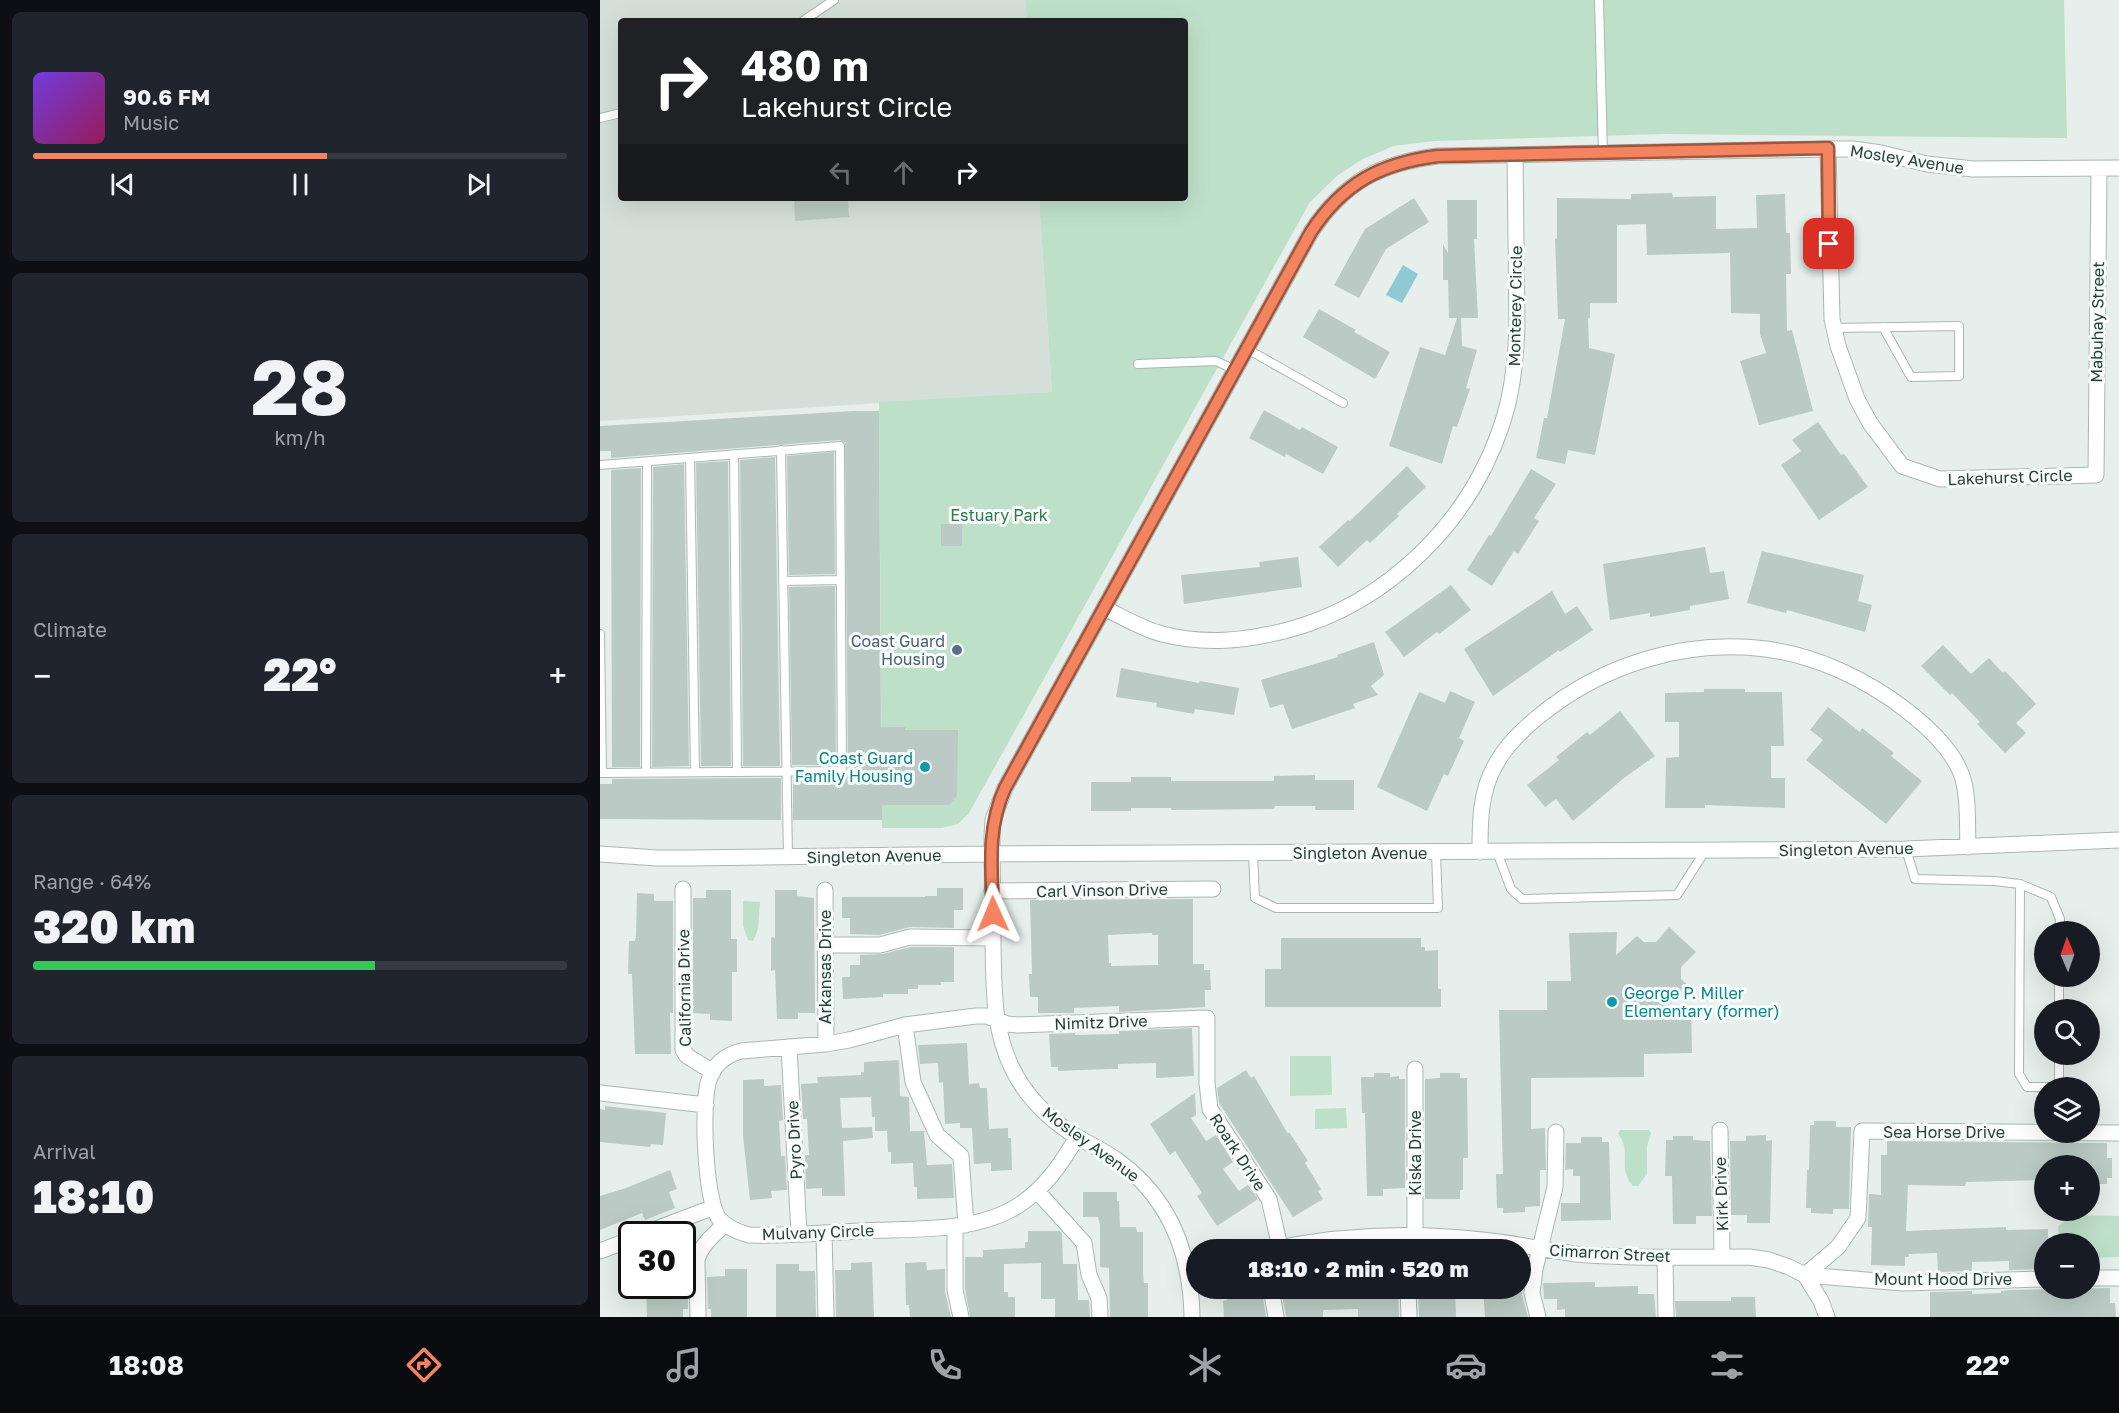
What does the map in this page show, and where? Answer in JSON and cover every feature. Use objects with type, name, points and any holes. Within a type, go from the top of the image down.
[{"type":"street","name":"Mosley Avenue","points":[[1186,1252],[1169,1216],[1138,1177],[1116,1159],[1077,1137],[1044,1112],[1013,1071],[1002,1046],[996,1018],[992,891],[993,820],[1001,796],[1322,215],[1353,185],[1391,165],[1438,156],[1828,148],[1881,153],[1956,168],[2119,168]]},
{"type":"street","name":"Lakehurst Circle","points":[[1828,148],[1830,292],[1834,328],[1846,372],[1857,399],[1870,423],[1902,466],[1940,479],[2096,475]]},
{"type":"street","name":"Monterey Circle","points":[[1104,608],[1160,634],[1185,639],[1209,642],[1267,635],[1310,623],[1358,601],[1405,568],[1441,533],[1480,476],[1502,424],[1509,398],[1517,326],[1515,155]]},
{"type":"street","name":"Mabuhay Street","points":[[2096,475],[2099,169]]},
{"type":"street","points":[[1480,852],[1482,803],[1496,764],[1517,737],[1546,710],[1594,680],[1646,659],[1705,648],[1767,650],[1825,665],[1868,684],[1913,716],[1951,755],[1962,777],[1966,794],[1968,847]]},
{"type":"street","name":"Singleton Avenue","points":[[600,854],[657,858],[1706,851],[1906,849],[2119,840]]},
{"type":"street","name":"California Drive","points":[[683,889],[683,1050],[687,1056],[713,1071]]},
{"type":"street","name":"Carl Vinson Drive","points":[[992,891],[1213,889]]},
{"type":"street","name":"Arkansas Drive","points":[[825,890],[826,1044]]},
{"type":"street","points":[[825,945],[880,945],[910,937],[993,938]]},
{"type":"street","points":[[698,1317],[697,1260],[699,1252],[725,1224],[718,1217],[714,1206],[707,1158],[708,1082],[713,1071],[729,1054],[826,1044],[905,1025],[976,1016],[996,1018]]},
{"type":"street","name":"Nimitz Drive","points":[[996,1018],[1006,1024],[1018,1025],[1207,1018]]},
{"type":"street","name":"Roark Drive","points":[[1207,1018],[1207,1091],[1210,1109],[1269,1199],[1273,1239]]},
{"type":"street","points":[[905,1025],[913,1082],[938,1134],[961,1156],[960,1226],[955,1290],[961,1317]]},
{"type":"street","name":"Pyro Drive","points":[[789,1047],[799,1233]]},
{"type":"street","name":"Kiska Drive","points":[[1410,1239],[1414,1069]]},
{"type":"street","points":[[600,1092],[706,1105]]},
{"type":"street","name":"Kirk Drive","points":[[1720,1130],[1722,1257]]},
{"type":"street","name":"Sea Horse Drive","points":[[1805,1275],[1838,1247],[1858,1218],[1862,1131],[2119,1133]]},
{"type":"street","points":[[1538,1317],[1532,1293],[1535,1269],[1555,1187],[1556,1132]]},
{"type":"street","name":"Mulvany Circle","points":[[725,1224],[749,1235],[960,1226],[993,1218],[1017,1206],[1037,1191],[1053,1175],[1077,1137]]},
{"type":"street","points":[[1037,1191],[1084,1243],[1089,1275],[1099,1298],[1100,1317]]},
{"type":"street","points":[[676,1221],[714,1206]]},
{"type":"street","points":[[824,1233],[826,1317]]},
{"type":"street","name":"Cimarron Street","points":[[1350,1239],[1376,1239]]},
{"type":"street","points":[[600,1251],[618,1244]]},
{"type":"street","name":"Cimarron Street","points":[[1531,1247],[1614,1256],[1769,1260],[1805,1275]]},
{"type":"street","points":[[1665,1257],[1666,1317]]},
{"type":"street","points":[[1805,1275],[1821,1301],[1827,1317]]},
{"type":"street","name":"Mount Hood Drive","points":[[1805,1275],[1903,1282],[2034,1279]]},
{"type":"street","points":[[2100,1278],[2119,1278]]},
{"type":"street","name":"Mosley Avenue","points":[[1192,1299],[1192,1317]]},
{"type":"street","points":[[1273,1299],[1276,1317]]},
{"type":"street","points":[[1408,1299],[1409,1317]]},
{"type":"lane","points":[[807,18],[834,0]]},
{"type":"lane","points":[[1599,0],[1603,153]]},
{"type":"lane","points":[[600,118],[618,114]]},
{"type":"lane","points":[[1834,328],[1883,327],[1959,326],[1959,376],[1911,377],[1883,327]]},
{"type":"lane","points":[[1247,349],[1343,403]]},
{"type":"lane","points":[[1138,364],[1216,361],[1235,370]]},
{"type":"lane","points":[[600,465],[840,446],[842,771],[601,773],[600,634]]},
{"type":"lane","points":[[781,450],[788,857]]},
{"type":"lane","points":[[734,454],[736,772]]},
{"type":"lane","points":[[690,458],[695,772]]},
{"type":"lane","points":[[646,772],[647,462]]},
{"type":"lane","points":[[783,581],[841,580]]},
{"type":"lane","points":[[1906,849],[1915,879],[1994,881],[2020,885],[2051,897],[2060,921]]},
{"type":"lane","points":[[1497,852],[1511,889],[1522,900],[1677,895],[1706,851]]},
{"type":"lane","points":[[1253,853],[1255,898],[1276,908],[1438,908],[1436,852]]},
{"type":"lane","points":[[2020,885],[2019,1074],[2027,1087],[2059,1087],[2059,1065]]},
{"type":"shaded area","points":[[600,0],[1025,0],[1027,18],[618,18],[618,201],[1039,201],[1052,392],[600,421]]},
{"type":"green space","name":"Estuary Park","points":[[1025,0],[2064,0],[2067,138],[1663,134],[1435,141],[1393,146],[1363,159],[1338,175],[1310,202],[969,813],[958,824],[942,828],[882,828],[879,402],[1052,392],[1039,201],[1188,201],[1188,18],[1027,18]]},
{"type":"green space","points":[[743,901],[760,902],[758,929],[753,941],[748,940],[743,926]]},
{"type":"green space","points":[[1290,1056],[1331,1056],[1332,1095],[1290,1096]]},
{"type":"green space","points":[[1346,1108],[1347,1128],[1315,1129],[1315,1109]]},
{"type":"green space","points":[[1620,1130],[1649,1130],[1651,1133],[1647,1146],[1647,1174],[1638,1186],[1633,1186],[1628,1179],[1624,1147],[1618,1134]]},
{"type":"green space","points":[[2100,1216],[2119,1216],[2119,1257],[2100,1258],[2100,1233],[2059,1233],[2058,1227],[2064,1221],[2100,1221]]},
{"type":"water","points":[[1403,265],[1418,274],[1402,303],[1386,295]]},
{"type":"building","points":[[1672,193],[1673,197],[1716,196],[1716,229],[1757,228],[1756,195],[1785,194],[1786,233],[1790,233],[1791,274],[1786,274],[1787,331],[1792,330],[1813,411],[1759,425],[1740,361],[1766,353],[1760,334],[1760,314],[1731,313],[1730,253],[1647,255],[1646,224],[1617,225],[1617,303],[1590,303],[1590,318],[1588,318],[1589,348],[1615,354],[1595,455],[1568,450],[1565,464],[1536,458],[1544,418],[1547,418],[1565,319],[1558,319],[1555,239],[1557,238],[1557,198],[1631,199],[1631,194]]},
{"type":"building","points":[[1414,198],[1429,222],[1386,249],[1359,298],[1334,285],[1365,229]]},
{"type":"building","points":[[1447,200],[1477,200],[1477,239],[1474,239],[1478,318],[1461,318],[1462,346],[1477,350],[1466,388],[1470,389],[1457,427],[1453,426],[1442,464],[1389,446],[1420,347],[1445,355],[1457,318],[1449,318],[1448,280],[1443,280],[1443,244],[1448,253]]},
{"type":"building","points":[[794,201],[848,201],[849,217],[795,221]]},
{"type":"building","points":[[1319,309],[1390,352],[1375,379],[1303,337]]},
{"type":"building","points":[[1264,410],[1338,447],[1323,474],[1249,438]]},
{"type":"building","points":[[879,411],[881,727],[905,727],[905,730],[958,730],[957,796],[949,805],[882,805],[882,820],[793,820],[793,777],[842,777],[848,772],[845,443],[840,440],[611,458],[611,451],[600,451],[600,426]]},
{"type":"building","points":[[1818,422],[1841,455],[1844,454],[1868,487],[1819,520],[1781,465],[1801,451],[1792,440]]},
{"type":"building","points":[[834,452],[835,574],[789,575],[787,456]]},
{"type":"building","points":[[775,457],[780,766],[743,766],[740,460]]},
{"type":"building","points":[[728,461],[731,766],[701,766],[696,463]]},
{"type":"building","points":[[684,464],[689,766],[652,767],[653,467]]},
{"type":"building","points":[[1407,466],[1426,487],[1370,543],[1367,540],[1338,567],[1319,547],[1348,520],[1350,521]]},
{"type":"building","points":[[641,468],[640,767],[612,767],[611,470]]},
{"type":"building","points":[[1531,469],[1556,484],[1534,518],[1539,521],[1518,554],[1514,551],[1492,586],[1467,570],[1489,535],[1491,536]]},
{"type":"building","points":[[941,524],[962,524],[962,546],[941,546]]},
{"type":"building","points":[[1705,547],[1710,573],[1724,571],[1729,599],[1690,606],[1690,610],[1650,617],[1650,613],[1610,620],[1603,564]]},
{"type":"building","points":[[1762,551],[1864,575],[1858,601],[1872,605],[1865,632],[1787,610],[1786,613],[1747,603]]},
{"type":"building","points":[[1298,557],[1302,587],[1184,604],[1181,575],[1260,567],[1259,562]]},
{"type":"building","points":[[1451,585],[1471,610],[1404,657],[1385,632]]},
{"type":"building","points":[[835,586],[836,765],[792,765],[789,587]]},
{"type":"building","points":[[1552,591],[1565,614],[1577,606],[1593,630],[1560,652],[1559,650],[1493,696],[1464,649]]},
{"type":"building","points":[[1374,642],[1384,675],[1371,686],[1378,695],[1353,704],[1355,708],[1292,729],[1283,704],[1270,708],[1261,680],[1338,657],[1337,655]]},
{"type":"building","points":[[1943,645],[1971,674],[1989,658],[2003,673],[2005,671],[2036,704],[2016,723],[2026,733],[2005,753],[1952,693],[1950,695],[1921,666]]},
{"type":"building","points":[[1121,668],[1239,688],[1234,715],[1195,709],[1194,714],[1156,707],[1157,703],[1116,697]]},
{"type":"building","points":[[1704,689],[1782,692],[1784,746],[1771,746],[1771,778],[1785,778],[1785,808],[1705,805],[1705,808],[1665,808],[1666,758],[1679,757],[1679,722],[1665,722],[1665,693],[1704,692]]},
{"type":"building","points":[[1450,691],[1475,702],[1459,738],[1464,741],[1448,776],[1444,774],[1427,811],[1377,787],[1419,692],[1445,703]]},
{"type":"building","points":[[1828,707],[1860,732],[1862,728],[1894,753],[1891,756],[1922,781],[1886,824],[1806,760],[1823,740],[1810,730]]},
{"type":"building","points":[[1620,711],[1655,756],[1624,778],[1573,821],[1556,799],[1545,807],[1527,785],[1559,760],[1556,757],[1587,732],[1590,735]]},
{"type":"building","points":[[1315,775],[1315,780],[1354,780],[1354,810],[1315,810],[1315,806],[1275,806],[1274,809],[1131,808],[1131,811],[1091,811],[1091,782],[1131,782],[1131,777],[1171,777],[1171,781],[1274,781],[1274,776]]},
{"type":"building","points":[[781,778],[781,820],[600,819],[600,784],[612,784],[612,779]]},
{"type":"building","points":[[937,888],[963,888],[963,910],[954,910],[954,928],[910,927],[879,935],[850,934],[850,918],[842,918],[842,897],[937,896]]},
{"type":"building","points":[[706,890],[731,890],[731,939],[737,939],[737,972],[732,972],[732,1021],[710,1020],[710,1014],[693,1013],[693,898],[706,898]]},
{"type":"building","points":[[775,890],[797,890],[797,896],[814,898],[815,1013],[798,1013],[798,1019],[777,1019],[775,970],[771,971],[771,937],[775,938]]},
{"type":"building","points":[[637,893],[654,894],[654,901],[673,901],[671,1054],[635,1054],[632,974],[628,974],[629,941],[635,941],[636,936]]},
{"type":"building","points":[[1193,899],[1193,964],[1204,964],[1204,970],[1210,970],[1211,990],[1205,990],[1205,1007],[1119,1012],[1119,1006],[1074,1008],[1074,1013],[1038,1013],[1038,997],[1030,997],[1029,974],[1032,974],[1030,900]],"holes":[[[1152,933],[1152,935],[1158,935],[1158,965],[1111,966],[1108,935]]]},
{"type":"building","name":"George P. Miller Elementary (former)","points":[[1669,927],[1696,952],[1681,967],[1681,979],[1689,986],[1668,1006],[1691,1006],[1692,1053],[1644,1054],[1644,1077],[1531,1078],[1531,1129],[1545,1128],[1546,1170],[1540,1170],[1540,1206],[1525,1207],[1525,1212],[1503,1213],[1503,1208],[1497,1208],[1496,1174],[1503,1174],[1499,1010],[1547,1010],[1547,981],[1571,981],[1569,933],[1617,932],[1616,955],[1637,936],[1644,942],[1656,942]]},
{"type":"building","points":[[1281,938],[1421,938],[1421,947],[1425,947],[1425,951],[1438,950],[1438,989],[1441,989],[1441,1007],[1265,1007],[1265,969],[1281,969]]},
{"type":"building","points":[[911,947],[954,947],[954,982],[941,982],[941,985],[918,985],[918,989],[908,989],[908,994],[883,994],[883,997],[843,999],[842,977],[850,977],[850,965],[860,965],[860,955],[882,954]]},
{"type":"building","points":[[1192,1028],[1194,1076],[1156,1078],[1156,1063],[1118,1064],[1118,1069],[1058,1071],[1058,1067],[1051,1067],[1049,1034],[1119,1034],[1119,1031]]},
{"type":"building","points":[[967,1043],[969,1084],[979,1083],[980,1088],[987,1088],[989,1129],[1008,1128],[1008,1138],[1011,1138],[1012,1170],[991,1171],[991,1163],[974,1164],[972,1128],[960,1128],[960,1123],[945,1124],[943,1082],[939,1083],[938,1063],[920,1064],[918,1045]]},
{"type":"building","points":[[899,1060],[900,1096],[909,1097],[910,1131],[924,1131],[927,1165],[952,1164],[954,1198],[917,1199],[913,1163],[891,1164],[887,1131],[875,1131],[871,1097],[840,1098],[842,1128],[872,1127],[873,1138],[843,1141],[845,1196],[822,1196],[822,1188],[806,1189],[805,1155],[809,1155],[807,1119],[803,1119],[801,1084],[818,1083],[817,1077],[861,1075],[861,1072],[864,1072],[864,1062]]},
{"type":"building","points":[[1246,1070],[1251,1078],[1254,1076],[1288,1134],[1289,1132],[1308,1161],[1305,1163],[1321,1189],[1318,1191],[1323,1199],[1293,1217],[1219,1103],[1217,1088]]},
{"type":"building","points":[[1374,1073],[1390,1073],[1390,1077],[1399,1076],[1399,1079],[1405,1079],[1405,1188],[1383,1189],[1383,1196],[1367,1196],[1365,1113],[1362,1113],[1361,1077],[1374,1077]]},
{"type":"building","points":[[1440,1073],[1460,1073],[1460,1078],[1467,1078],[1468,1158],[1463,1158],[1463,1190],[1460,1190],[1460,1199],[1425,1199],[1425,1079],[1440,1078]]},
{"type":"building","points":[[764,1079],[764,1086],[781,1085],[783,1120],[779,1121],[781,1156],[785,1156],[787,1190],[771,1191],[772,1198],[750,1200],[743,1136],[743,1080]]},
{"type":"building","points":[[1195,1093],[1196,1115],[1191,1118],[1206,1141],[1216,1135],[1233,1162],[1223,1169],[1239,1191],[1248,1185],[1258,1199],[1217,1226],[1197,1196],[1202,1193],[1175,1151],[1170,1155],[1150,1124]]},
{"type":"building","points":[[605,1106],[666,1113],[663,1145],[651,1144],[650,1147],[600,1142],[600,1109],[605,1110]]},
{"type":"building","points":[[1814,1121],[1836,1121],[1836,1127],[1851,1127],[1849,1209],[1833,1209],[1833,1214],[1811,1213],[1811,1208],[1806,1208],[1810,1125],[1814,1125]]},
{"type":"building","points":[[1766,1135],[1766,1141],[1772,1140],[1770,1223],[1747,1223],[1747,1215],[1731,1215],[1730,1141],[1746,1141],[1746,1136]]},
{"type":"building","points":[[1673,1136],[1693,1136],[1693,1140],[1710,1141],[1712,1216],[1696,1216],[1696,1224],[1673,1224],[1672,1176],[1665,1176],[1666,1140],[1673,1140]]},
{"type":"building","points":[[1581,1137],[1602,1137],[1602,1142],[1609,1142],[1611,1220],[1561,1221],[1561,1203],[1580,1203],[1580,1176],[1573,1176],[1573,1169],[1565,1170],[1566,1143],[1581,1143]]},
{"type":"building","points":[[1887,1141],[2107,1143],[2107,1158],[2112,1158],[2112,1178],[2107,1178],[2107,1184],[2100,1184],[2100,1155],[2034,1155],[2034,1180],[1966,1182],[1965,1186],[1908,1185],[1906,1231],[2006,1227],[2006,1230],[2048,1229],[2048,1233],[2034,1233],[2034,1269],[2009,1270],[2009,1261],[1972,1262],[1972,1271],[1938,1272],[1937,1253],[1909,1254],[1909,1257],[1905,1257],[1905,1266],[1871,1265],[1872,1227],[1868,1227],[1869,1194],[1881,1195],[1881,1155],[1887,1155]]},
{"type":"building","points":[[670,1170],[677,1189],[669,1192],[675,1208],[645,1220],[642,1213],[600,1230],[600,1196]]},
{"type":"building","points":[[1083,1192],[1117,1192],[1120,1227],[1136,1227],[1137,1232],[1143,1232],[1143,1274],[1144,1283],[1148,1283],[1148,1317],[1110,1317],[1109,1268],[1100,1267],[1100,1225],[1098,1217],[1083,1217]]},
{"type":"building","points":[[1028,1231],[1060,1231],[1063,1264],[1077,1264],[1078,1300],[1089,1300],[1090,1317],[1055,1317],[1055,1299],[1041,1299],[1041,1263],[1004,1264],[1004,1292],[1008,1292],[1008,1297],[1015,1297],[1015,1317],[970,1317],[965,1289],[965,1257],[983,1257],[983,1250],[1025,1248],[1025,1242],[1028,1242]]},
{"type":"building","points":[[872,1262],[874,1317],[836,1317],[835,1270],[851,1270],[851,1263]]},
{"type":"building","points":[[926,1262],[927,1270],[945,1269],[945,1292],[951,1317],[910,1317],[909,1305],[906,1305],[905,1263]]},
{"type":"building","points":[[776,1264],[799,1264],[799,1271],[815,1271],[816,1317],[776,1317]]},
{"type":"building","points":[[725,1269],[747,1269],[747,1317],[711,1317],[711,1309],[708,1309],[707,1277],[725,1276]]},
{"type":"building","points":[[1595,1282],[1595,1287],[1638,1286],[1638,1294],[1654,1294],[1656,1317],[1565,1317],[1565,1309],[1557,1310],[1557,1299],[1544,1299],[1543,1283]]},
{"type":"building","points":[[2100,1288],[2110,1288],[2110,1303],[2115,1303],[2116,1317],[1930,1317],[1930,1292],[1972,1291],[1972,1294],[2034,1290],[2034,1299],[2100,1299]]},
{"type":"building","points":[[1731,1297],[1755,1297],[1756,1317],[1676,1317],[1675,1301],[1731,1301]]},
{"type":"building","points":[[646,1299],[688,1299],[688,1309],[683,1309],[683,1317],[647,1317]]},
{"type":"building","points":[[1263,1299],[1266,1317],[1224,1317],[1223,1301]]},
{"type":"building","points":[[1283,1299],[1398,1299],[1399,1317],[1358,1317],[1358,1309],[1323,1310],[1323,1317],[1286,1316]]},
{"type":"building","points":[[1418,1299],[1455,1299],[1456,1317],[1419,1317]]},
{"type":"building","points":[[1484,1299],[1523,1299],[1528,1317],[1485,1317]]},
{"type":"place","name":"Coast Guard Housing","points":[[957,650]]},
{"type":"place","name":"Coast Guard Family Housing","points":[[925,767]]},
{"type":"place","name":"George P. Miller Elementary (former)","points":[[1612,1002]]},
{"type":"route","points":[[993,914],[993,820],[1005,788],[1311,232],[1322,215],[1353,185],[1391,165],[1438,156],[1828,148],[1829,244]]}]
